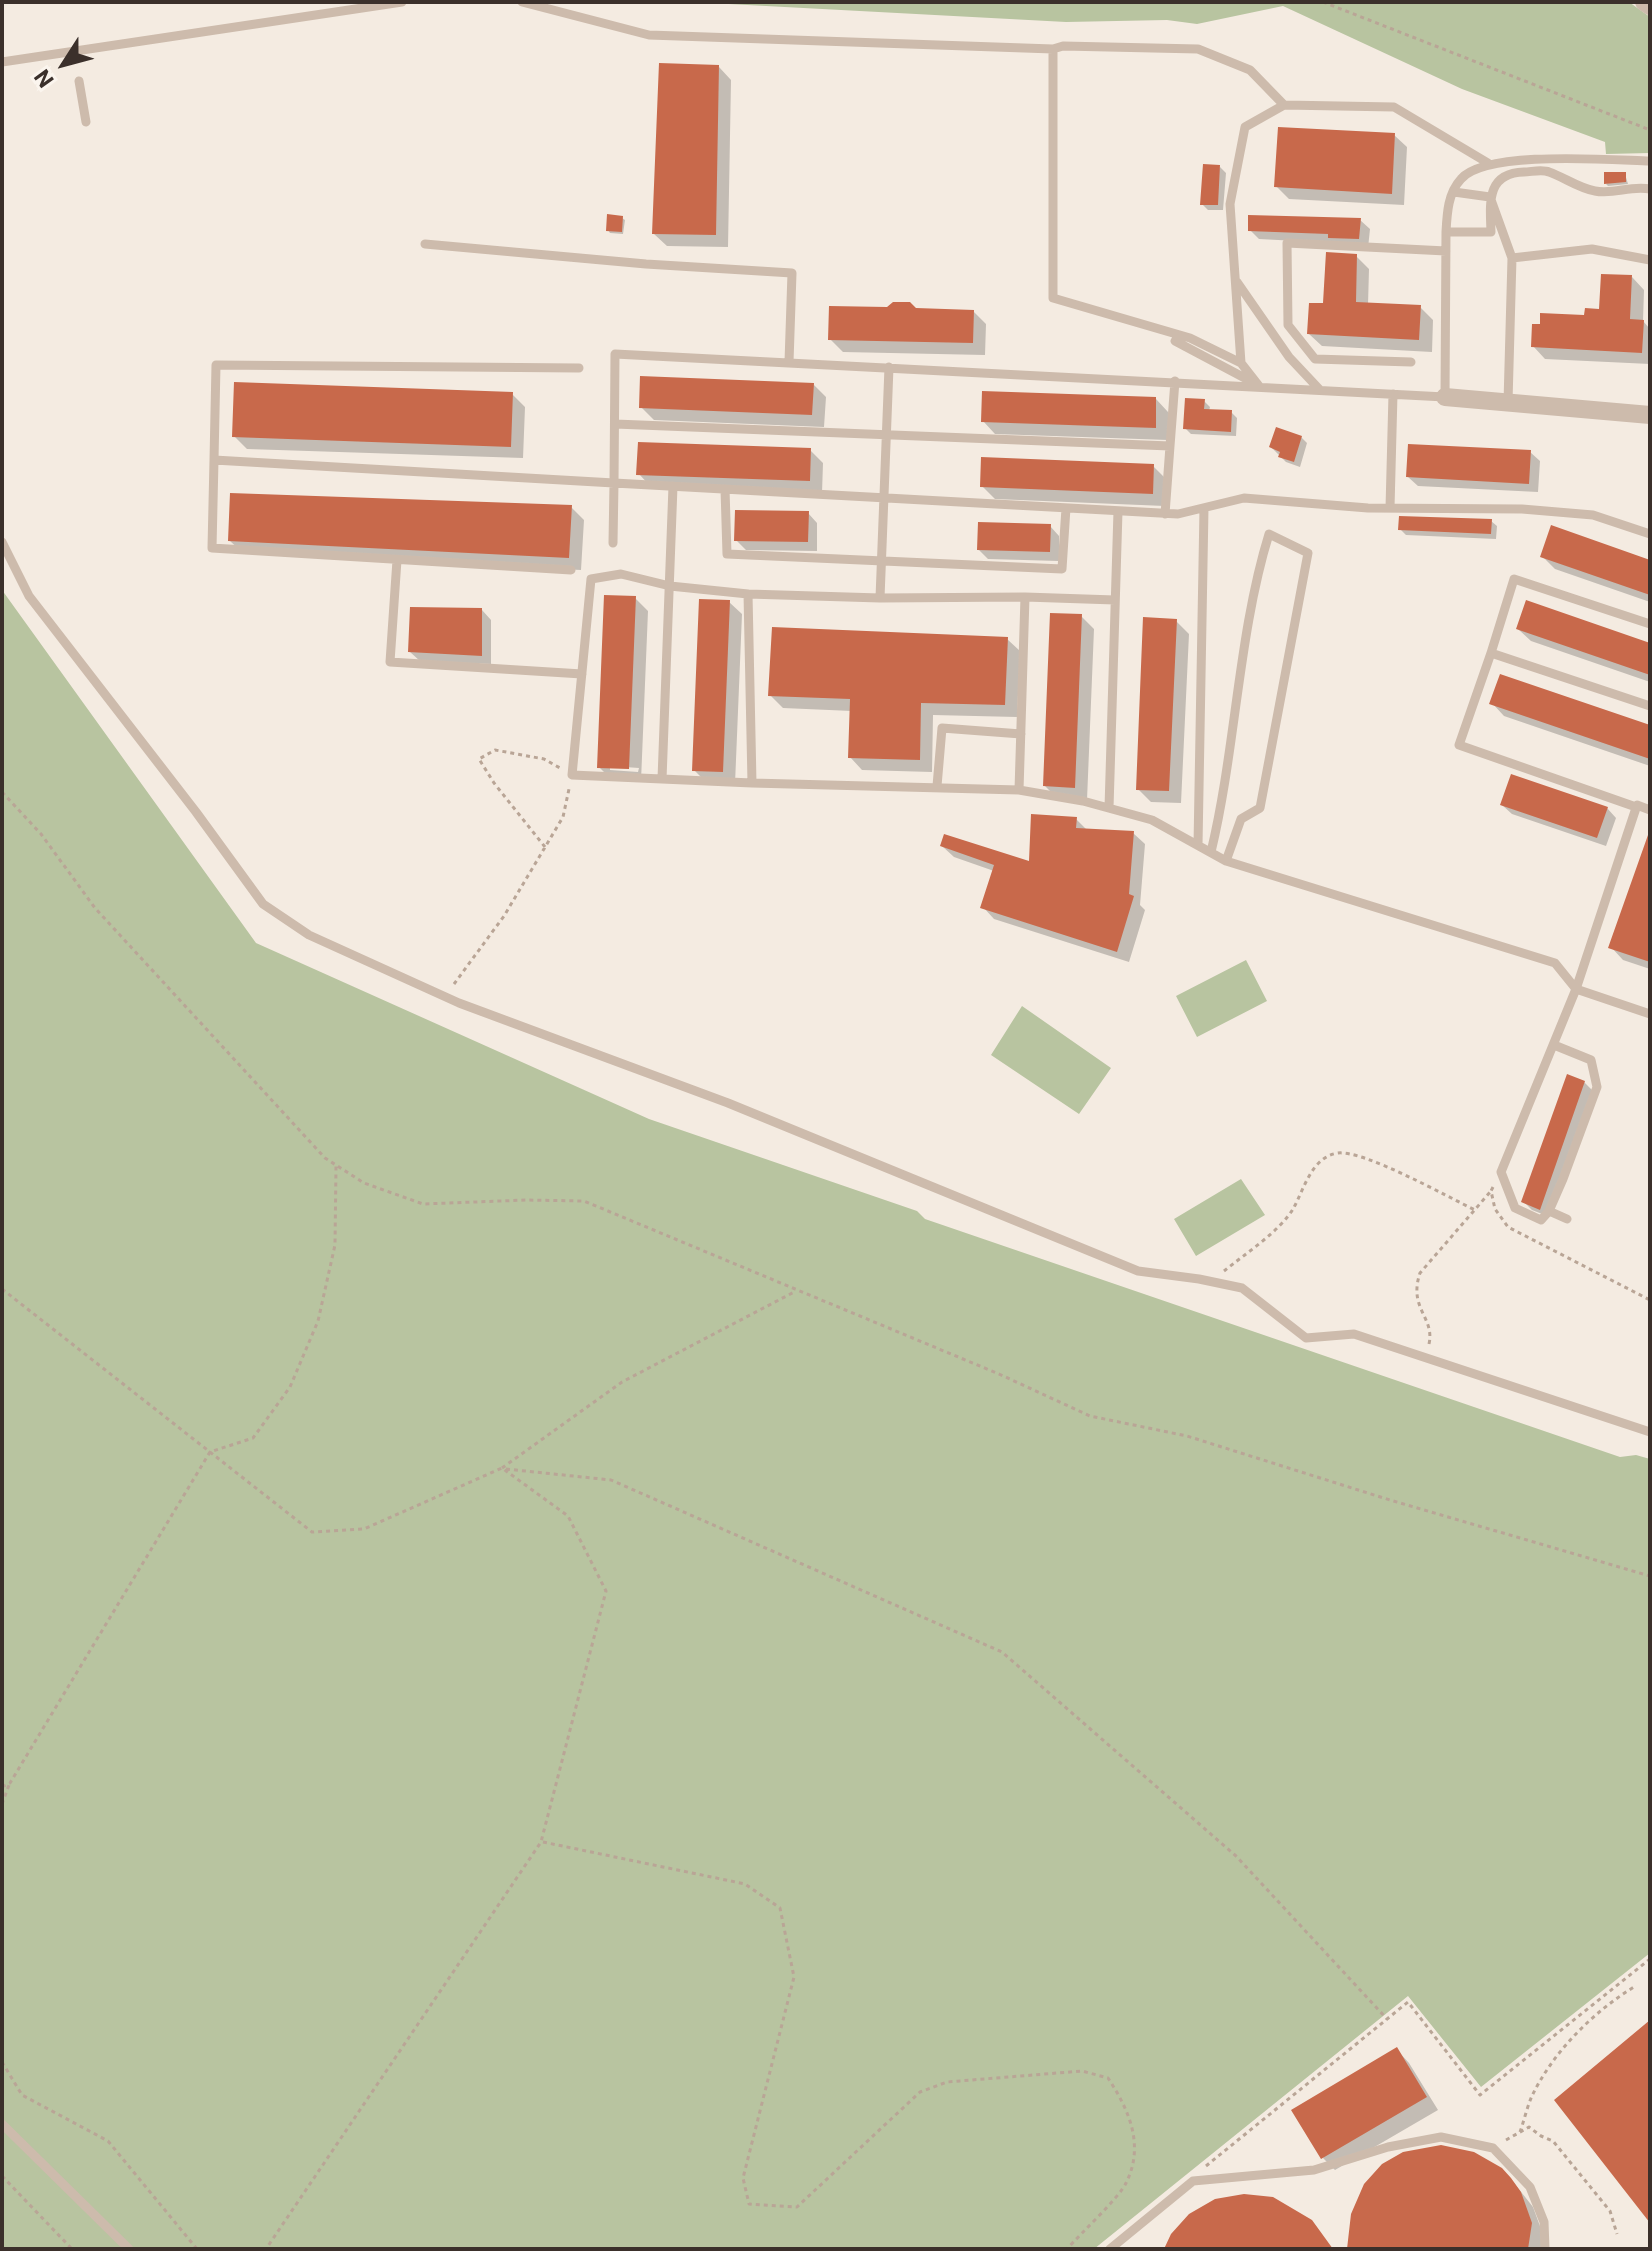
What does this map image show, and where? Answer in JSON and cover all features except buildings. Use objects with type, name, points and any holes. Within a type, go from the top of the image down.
[{"type":"street","points":[[1644,2],[1650,6]]},
{"type":"street","points":[[1445,397],[1650,415]]},
{"type":"lane","points":[[2,62],[402,2]]},
{"type":"lane","points":[[522,2],[649,35],[1053,49],[1063,46],[1198,49],[1250,70],[1284,105]]},
{"type":"lane","points":[[1053,49],[1053,298],[1190,338],[1241,363],[1259,386]]},
{"type":"lane","points":[[79,81],[86,122]]},
{"type":"lane","points":[[1241,363],[1230,204],[1245,127],[1284,105],[1394,107],[1488,163]]},
{"type":"lane","points":[[613,543],[615,354],[1445,397],[1448,205],[1462,177],[1488,163],[1565,159],[1650,161]]},
{"type":"lane","points":[[1446,232],[1491,232],[1490,197],[1496,183],[1511,172],[1548,171],[1592,191],[1609,193],[1635,186],[1650,189]]},
{"type":"lane","points":[[1454,192],[1490,197]]},
{"type":"lane","points":[[1490,197],[1512,258],[1508,402]]},
{"type":"lane","points":[[1411,362],[1315,359],[1288,325],[1287,243],[1446,251]]},
{"type":"lane","points":[[425,244],[646,264],[792,273],[789,362]]},
{"type":"lane","points":[[1512,258],[1592,249],[1650,260]]},
{"type":"lane","points":[[1235,279],[1289,357],[1320,390]]},
{"type":"lane","points":[[1175,341],[1259,386]]},
{"type":"lane","points":[[571,570],[212,548],[216,365],[579,368]]},
{"type":"lane","points":[[880,598],[889,367]]},
{"type":"lane","points":[[1165,514],[1175,381]]},
{"type":"lane","points":[[1390,508],[1393,394]]},
{"type":"lane","points":[[615,424],[1170,446]]},
{"type":"lane","points":[[214,460],[1165,514],[1178,514],[1244,498],[1390,508],[1522,509],[1593,515],[1650,534]]},
{"type":"lane","points":[[662,779],[673,486]]},
{"type":"lane","points":[[725,489],[727,554],[1062,569],[1066,508]]},
{"type":"lane","points":[[1198,845],[1204,508]]},
{"type":"lane","points":[[1109,808],[1118,511]]},
{"type":"lane","points":[[1211,852],[1223,801],[1257,572],[1269,534],[1308,553],[1260,808],[1241,819],[1226,861]]},
{"type":"lane","points":[[2,542],[29,596],[263,904],[309,935],[445,996],[728,1103],[1138,1271],[1242,1288],[1306,1338],[1354,1334],[1650,1432]]},
{"type":"lane","points":[[397,560],[390,662],[582,674]]},
{"type":"lane","points":[[1115,600],[748,594],[670,586],[621,574],[591,579],[572,775],[1019,790],[1109,808],[1152,820],[1226,861],[1555,963],[1576,989],[1650,1014]]},
{"type":"lane","points":[[1650,624],[1514,579],[1459,745],[1650,810]]},
{"type":"lane","points":[[748,594],[752,783]]},
{"type":"lane","points":[[1019,790],[1025,597]]},
{"type":"lane","points":[[1491,653],[1650,706]]},
{"type":"lane","points":[[937,786],[942,728],[1021,734]]},
{"type":"lane","points":[[1554,1045],[1591,1060],[1597,1087],[1549,1211],[1541,1220],[1515,1208],[1501,1172],[1576,989],[1636,807]]},
{"type":"lane","points":[[1549,1211],[1567,1219]]},
{"type":"lane","points":[[2,2124],[129,2249]]},
{"type":"lane","points":[[1110,2249],[1193,2181],[1314,2170],[1388,2147],[1441,2137],[1493,2148],[1530,2187],[1544,2222],[1545,2249]]},
{"type":"path","points":[[1323,2],[1650,130]]},
{"type":"path","points":[[445,996],[504,916],[563,817],[572,775],[544,759],[495,750],[479,759],[494,783],[545,847]]},
{"type":"path","points":[[2,792],[41,834],[95,908],[325,1158],[364,1183],[423,1204],[584,1201],[999,1374],[1090,1416],[1187,1436],[1650,1576]]},
{"type":"path","points":[[1211,1281],[1283,1222],[1294,1209],[1304,1182],[1322,1162],[1338,1153],[1366,1158],[1475,1210]]},
{"type":"path","points":[[2,1804],[10,1783],[210,1452],[253,1438],[290,1387],[318,1321],[335,1245],[336,1165]]},
{"type":"path","points":[[1426,1358],[1431,1334],[1414,1289],[1420,1273],[1491,1191],[1501,1172]]},
{"type":"path","points":[[1491,1191],[1495,1209],[1508,1227],[1650,1300]]},
{"type":"path","points":[[2,1289],[312,1532],[364,1529],[502,1468],[622,1382],[798,1290]]},
{"type":"path","points":[[264,2249],[541,1842],[606,1591],[568,1516],[502,1468]]},
{"type":"path","points":[[502,1468],[611,1480],[1002,1652],[1236,1856],[1387,2019]]},
{"type":"path","points":[[2,1787],[10,1783]]},
{"type":"path","points":[[541,1842],[745,1884],[780,1908],[794,1977],[743,2178],[749,2204],[797,2207],[920,2092],[947,2082],[1082,2071],[1108,2078],[1127,2107],[1135,2145],[1126,2184],[1067,2249]]},
{"type":"path","points":[[1193,2181],[1207,2164],[1408,2002],[1480,2095],[1650,1959]]},
{"type":"path","points":[[1520,2132],[1532,2096],[1570,2042],[1614,2000],[1634,1987]]},
{"type":"path","points":[[2,2062],[22,2095],[108,2141],[197,2249]]},
{"type":"path","points":[[1493,2148],[1529,2127],[1553,2141],[1610,2211],[1617,2234]]},
{"type":"path","points":[[2,2176],[72,2249]]},
{"type":"green space","points":[[691,2],[1629,2],[1650,17],[1650,153],[1606,154],[1605,142],[1462,89],[1283,6],[1197,24],[1167,20],[1066,22]]},
{"type":"green space","points":[[2,590],[256,943],[649,1119],[917,1211],[925,1219],[1620,1457],[1636,1455],[1650,1459],[1650,1953],[1481,2087],[1408,1996],[1094,2249],[2,2249]]},
{"type":"green space","points":[[1246,960],[1267,1001],[1197,1037],[1176,996]]},
{"type":"green space","points":[[1022,1006],[1111,1068],[1079,1114],[991,1055]]},
{"type":"green space","points":[[1241,1179],[1265,1215],[1196,1256],[1174,1219]]}]
